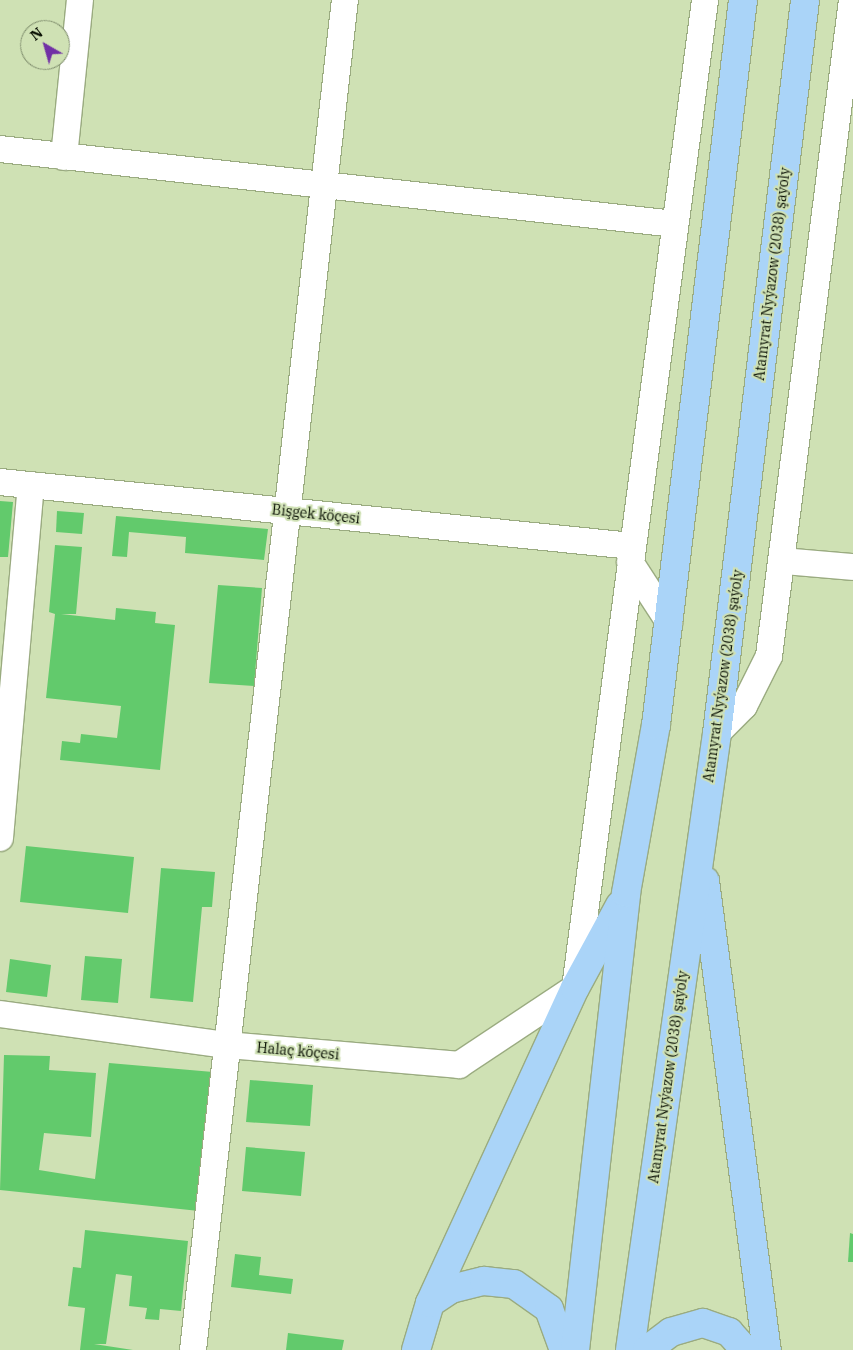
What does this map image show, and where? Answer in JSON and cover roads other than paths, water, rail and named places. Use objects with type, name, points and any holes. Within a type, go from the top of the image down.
[{"type":"main road","points":[[575,1350],[626,893],[656,725],[742,0]]},
{"type":"main road","name":"Atamyrat Nyýazow (2038) şaýoly","points":[[630,1350],[700,842],[717,733],[805,0]]},
{"type":"main road","points":[[700,842],[723,1042],[767,1350]]},
{"type":"main road","points":[[416,1350],[430,1303],[575,988],[626,893]]},
{"type":"main road","points":[[430,1303],[451,1289],[484,1281],[514,1284],[549,1309],[564,1350]]},
{"type":"main road","points":[[647,1350],[671,1332],[703,1324],[729,1332],[746,1350]]},
{"type":"street","points":[[64,157],[80,0]]},
{"type":"street","points":[[193,1350],[289,512],[345,0]]},
{"type":"street","points":[[575,988],[705,0]]},
{"type":"street","points":[[717,733],[744,706],[769,656],[783,561],[852,0]]},
{"type":"street","points":[[0,149],[324,187],[675,224]]},
{"type":"street","name":"Bişgek köçesi","points":[[0,482],[289,512],[631,554]]},
{"type":"street","points":[[0,838],[31,486]]},
{"type":"street","points":[[631,554],[669,622]]},
{"type":"street","points":[[783,561],[853,567]]},
{"type":"street","name":"Halaç köçesi","points":[[0,1014],[227,1045],[459,1065],[575,988]]}]
